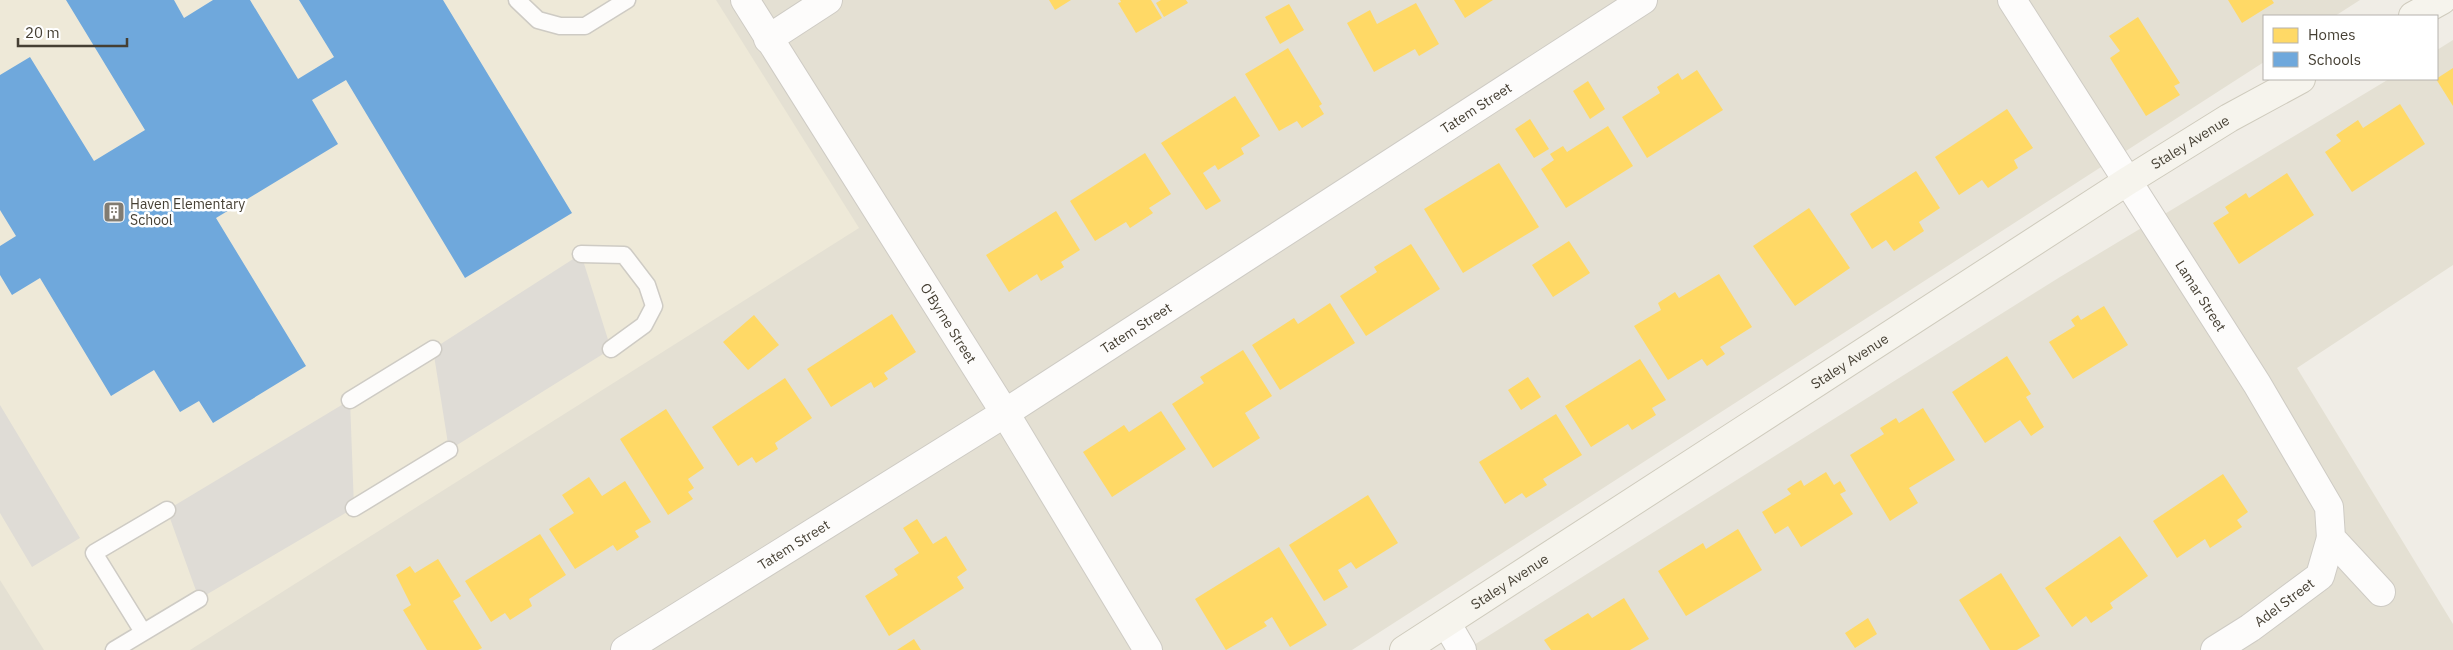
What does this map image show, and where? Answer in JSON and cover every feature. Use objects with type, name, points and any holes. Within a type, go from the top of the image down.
[{"type":"street","name":"O'Byrne Street","points":[[745,0],[1005,413],[1148,650]]},
{"type":"street","points":[[768,39],[828,0]]},
{"type":"street","name":"Tatem Street","points":[[625,650],[1005,413],[1643,0]]},
{"type":"street","name":"Lamar Street","points":[[2012,0],[2126,182],[2257,384],[2329,507],[2331,538]]},
{"type":"street","points":[[2415,15],[2442,0]]},
{"type":"street","name":"Staley Avenue","points":[[1404,650],[1447,624],[2126,182],[2229,118],[2298,80]]},
{"type":"street","points":[[2331,538],[2381,592]]},
{"type":"street","name":"Adel Street","points":[[2215,650],[2250,628],[2320,576],[2331,538]]},
{"type":"street","points":[[1447,624],[1462,650]]},
{"type":"lane","points":[[517,0],[538,20],[560,26],[585,26],[628,0]]},
{"type":"lane","points":[[582,254],[624,256],[647,285],[654,306],[644,325],[611,349]]},
{"type":"lane","points":[[350,400],[433,349]]},
{"type":"lane","points":[[354,508],[449,450]]},
{"type":"lane","points":[[143,632],[94,553],[167,510]]},
{"type":"lane","points":[[114,650],[199,599]]},
{"type":"shaded area","points":[[0,0],[2360,0],[2337,15],[2263,15],[2263,63],[1352,650],[0,650]]},
{"type":"shaded area","points":[[0,0],[716,0],[859,228],[190,650],[44,650],[0,580]]},
{"type":"shaded area","points":[[2453,40],[2453,265],[2297,368],[2453,624],[2453,650],[1466,650],[2060,277],[2387,80],[2438,80],[2438,49]]},
{"type":"shaded area","points":[[581,254],[611,349],[449,450],[433,349]]},
{"type":"shaded area","points":[[350,400],[354,508],[199,599],[167,510]]},
{"type":"shaded area","points":[[0,405],[80,538],[32,567],[0,513]]},
{"type":"building: Homes","points":[[1049,0],[1071,0],[1055,10]]},
{"type":"building: Homes","points":[[1120,0],[1151,0],[1162,18],[1136,33],[1118,3],[1121,2]]},
{"type":"building: Homes","points":[[1161,0],[1186,0],[1188,3],[1164,17],[1156,3]]},
{"type":"building: Homes","points":[[1454,0],[1493,0],[1465,18]]},
{"type":"building: Homes","points":[[2228,0],[2272,0],[2274,3],[2242,23]]},
{"type":"building: Homes","points":[[1416,3],[1439,44],[1419,56],[1415,49],[1374,72],[1347,23],[1370,10],[1377,24]]},
{"type":"building: Homes","points":[[1289,4],[1304,30],[1280,44],[1265,17]]},
{"type":"building: Homes","points":[[2138,17],[2180,83],[2174,86],[2180,95],[2146,116],[2110,58],[2120,51],[2109,36]]},
{"type":"building: Homes","points":[[1288,48],[1322,104],[1319,106],[1324,114],[1302,128],[1297,121],[1279,131],[1245,74]]},
{"type":"building: Homes","points":[[2453,68],[2453,106],[2437,80]]},
{"type":"building: Homes","points":[[1697,70],[1723,110],[1647,158],[1622,117],[1660,93],[1657,87],[1678,73],[1682,80]]},
{"type":"building: Homes","points":[[1588,81],[1605,109],[1590,119],[1573,91]]},
{"type":"building: Homes","points":[[1235,96],[1260,136],[1241,148],[1244,154],[1218,170],[1215,165],[1203,173],[1221,201],[1206,210],[1161,143]]},
{"type":"building: Homes","points":[[2400,104],[2425,144],[2352,192],[2325,152],[2341,141],[2336,135],[2358,120],[2363,128]]},
{"type":"building: Homes","points":[[2007,109],[2033,148],[2014,160],[2018,168],[1988,188],[1982,180],[1959,195],[1935,157]]},
{"type":"building: Homes","points":[[1530,119],[1549,149],[1534,158],[1515,129]]},
{"type":"building: Homes","points":[[1608,126],[1633,166],[1566,208],[1541,169],[1554,160],[1550,154],[1563,146],[1567,152]]},
{"type":"building: Homes","points":[[1145,153],[1171,194],[1149,208],[1153,213],[1130,228],[1126,222],[1095,241],[1070,201]]},
{"type":"building: Homes","points":[[1499,163],[1539,227],[1463,273],[1424,209]]},
{"type":"building: Homes","points":[[1916,171],[1940,208],[1919,222],[1924,231],[1894,251],[1886,240],[1872,249],[1850,214]]},
{"type":"building: Homes","points":[[2287,173],[2314,215],[2239,264],[2213,223],[2229,213],[2225,207],[2246,193],[2249,198]]},
{"type":"building: Homes","points":[[1809,208],[1850,268],[1795,306],[1753,246]]},
{"type":"building: Homes","points":[[1056,211],[1080,250],[1061,262],[1064,267],[1041,281],[1037,274],[1009,292],[986,255]]},
{"type":"building: Homes","points":[[1569,241],[1590,273],[1553,297],[1532,265]]},
{"type":"building: Homes","points":[[1411,244],[1440,289],[1366,336],[1340,296],[1377,272],[1374,267]]},
{"type":"building: Homes","points":[[1719,274],[1752,327],[1720,347],[1725,354],[1707,366],[1702,359],[1668,380],[1634,326],[1661,310],[1658,303],[1675,292],[1679,298]]},
{"type":"building: Homes","points":[[1330,303],[1355,343],[1280,390],[1252,345],[1294,318],[1298,324]]},
{"type":"building: Homes","points":[[2104,306],[2128,345],[2073,379],[2049,342],[2075,326],[2071,320],[2078,315],[2081,320]]},
{"type":"building: Homes","points":[[892,314],[916,352],[884,373],[888,379],[874,388],[871,382],[831,407],[807,369]]},
{"type":"building: Homes","points":[[754,315],[779,345],[748,370],[723,342]]},
{"type":"building: Homes","points":[[1243,350],[1272,396],[1245,413],[1260,438],[1213,468],[1172,404],[1204,383],[1200,377]]},
{"type":"building: Homes","points":[[2007,356],[2031,394],[2026,397],[2044,427],[2031,436],[2020,420],[1985,443],[1952,392]]},
{"type":"building: Homes","points":[[1640,359],[1666,400],[1652,408],[1656,415],[1632,430],[1628,424],[1591,447],[1565,406]]},
{"type":"building: Homes","points":[[1528,377],[1541,397],[1521,410],[1508,390]]},
{"type":"building: Homes","points":[[785,378],[812,418],[775,443],[778,449],[756,463],[752,457],[738,466],[712,427]]},
{"type":"building: Homes","points":[[1923,408],[1955,460],[1909,488],[1918,503],[1890,521],[1850,455],[1884,434],[1880,428],[1896,418],[1899,423]]},
{"type":"building: Homes","points":[[666,409],[704,468],[688,479],[694,488],[688,492],[693,499],[668,515],[620,439]]},
{"type":"building: Homes","points":[[1161,411],[1186,449],[1112,497],[1083,452],[1124,425],[1129,432]]},
{"type":"building: Homes","points":[[1556,414],[1582,455],[1543,479],[1547,485],[1526,498],[1522,493],[1505,504],[1479,462]]},
{"type":"building: Homes","points":[[1826,472],[1834,485],[1840,481],[1846,491],[1840,494],[1853,514],[1801,547],[1788,526],[1775,534],[1762,512],[1791,494],[1787,489],[1801,480],[1804,486]]},
{"type":"building: Homes","points":[[2223,474],[2248,512],[2237,520],[2242,527],[2210,548],[2205,539],[2177,558],[2153,521]]},
{"type":"building: Homes","points":[[589,477],[602,496],[625,481],[651,522],[635,531],[639,537],[617,551],[613,545],[575,569],[549,529],[574,513],[562,495]]},
{"type":"building: Homes","points":[[1368,495],[1398,543],[1356,569],[1351,562],[1338,570],[1348,587],[1324,601],[1289,545]]},
{"type":"building: Homes","points":[[917,519],[933,544],[946,536],[967,570],[957,577],[964,588],[889,636],[865,596],[898,575],[894,569],[919,553],[903,528]]},
{"type":"building: Homes","points":[[1738,529],[1762,570],[1686,616],[1658,571],[1703,543],[1706,549]]},
{"type":"building: Homes","points":[[540,534],[566,575],[529,599],[532,606],[510,620],[505,613],[491,622],[465,581]]},
{"type":"building: Homes","points":[[2120,536],[2148,576],[2110,603],[2113,608],[2091,623],[2086,616],[2072,627],[2045,588]]},
{"type":"building: Homes","points":[[1279,547],[1327,625],[1290,647],[1272,617],[1264,622],[1267,626],[1226,650],[1195,599]]},
{"type":"building: Homes","points":[[438,559],[461,596],[453,601],[482,648],[478,650],[427,650],[403,610],[411,605],[396,575],[410,566],[415,573]]},
{"type":"building: Homes","points":[[2001,573],[2040,636],[2017,650],[1990,650],[1959,600]]},
{"type":"building: Homes","points":[[1624,598],[1649,639],[1630,650],[1551,650],[1544,640],[1588,613],[1592,618]]},
{"type":"building: Homes","points":[[1868,618],[1877,634],[1855,648],[1845,633]]},
{"type":"building: Homes","points":[[914,639],[921,650],[897,650]]},
{"type":"building: Schools","name":"Haven Elementary School","points":[[66,0],[174,0],[184,18],[213,0],[250,0],[298,79],[334,57],[299,0],[443,0],[572,213],[465,278],[346,80],[312,100],[338,144],[216,218],[306,366],[213,423],[199,401],[180,412],[154,370],[111,396],[40,278],[12,295],[0,275],[0,246],[16,236],[0,210],[0,75],[30,57],[94,161],[145,130]]},
{"type":"place","name":"Haven Elementary School","points":[[114,212]]}]
